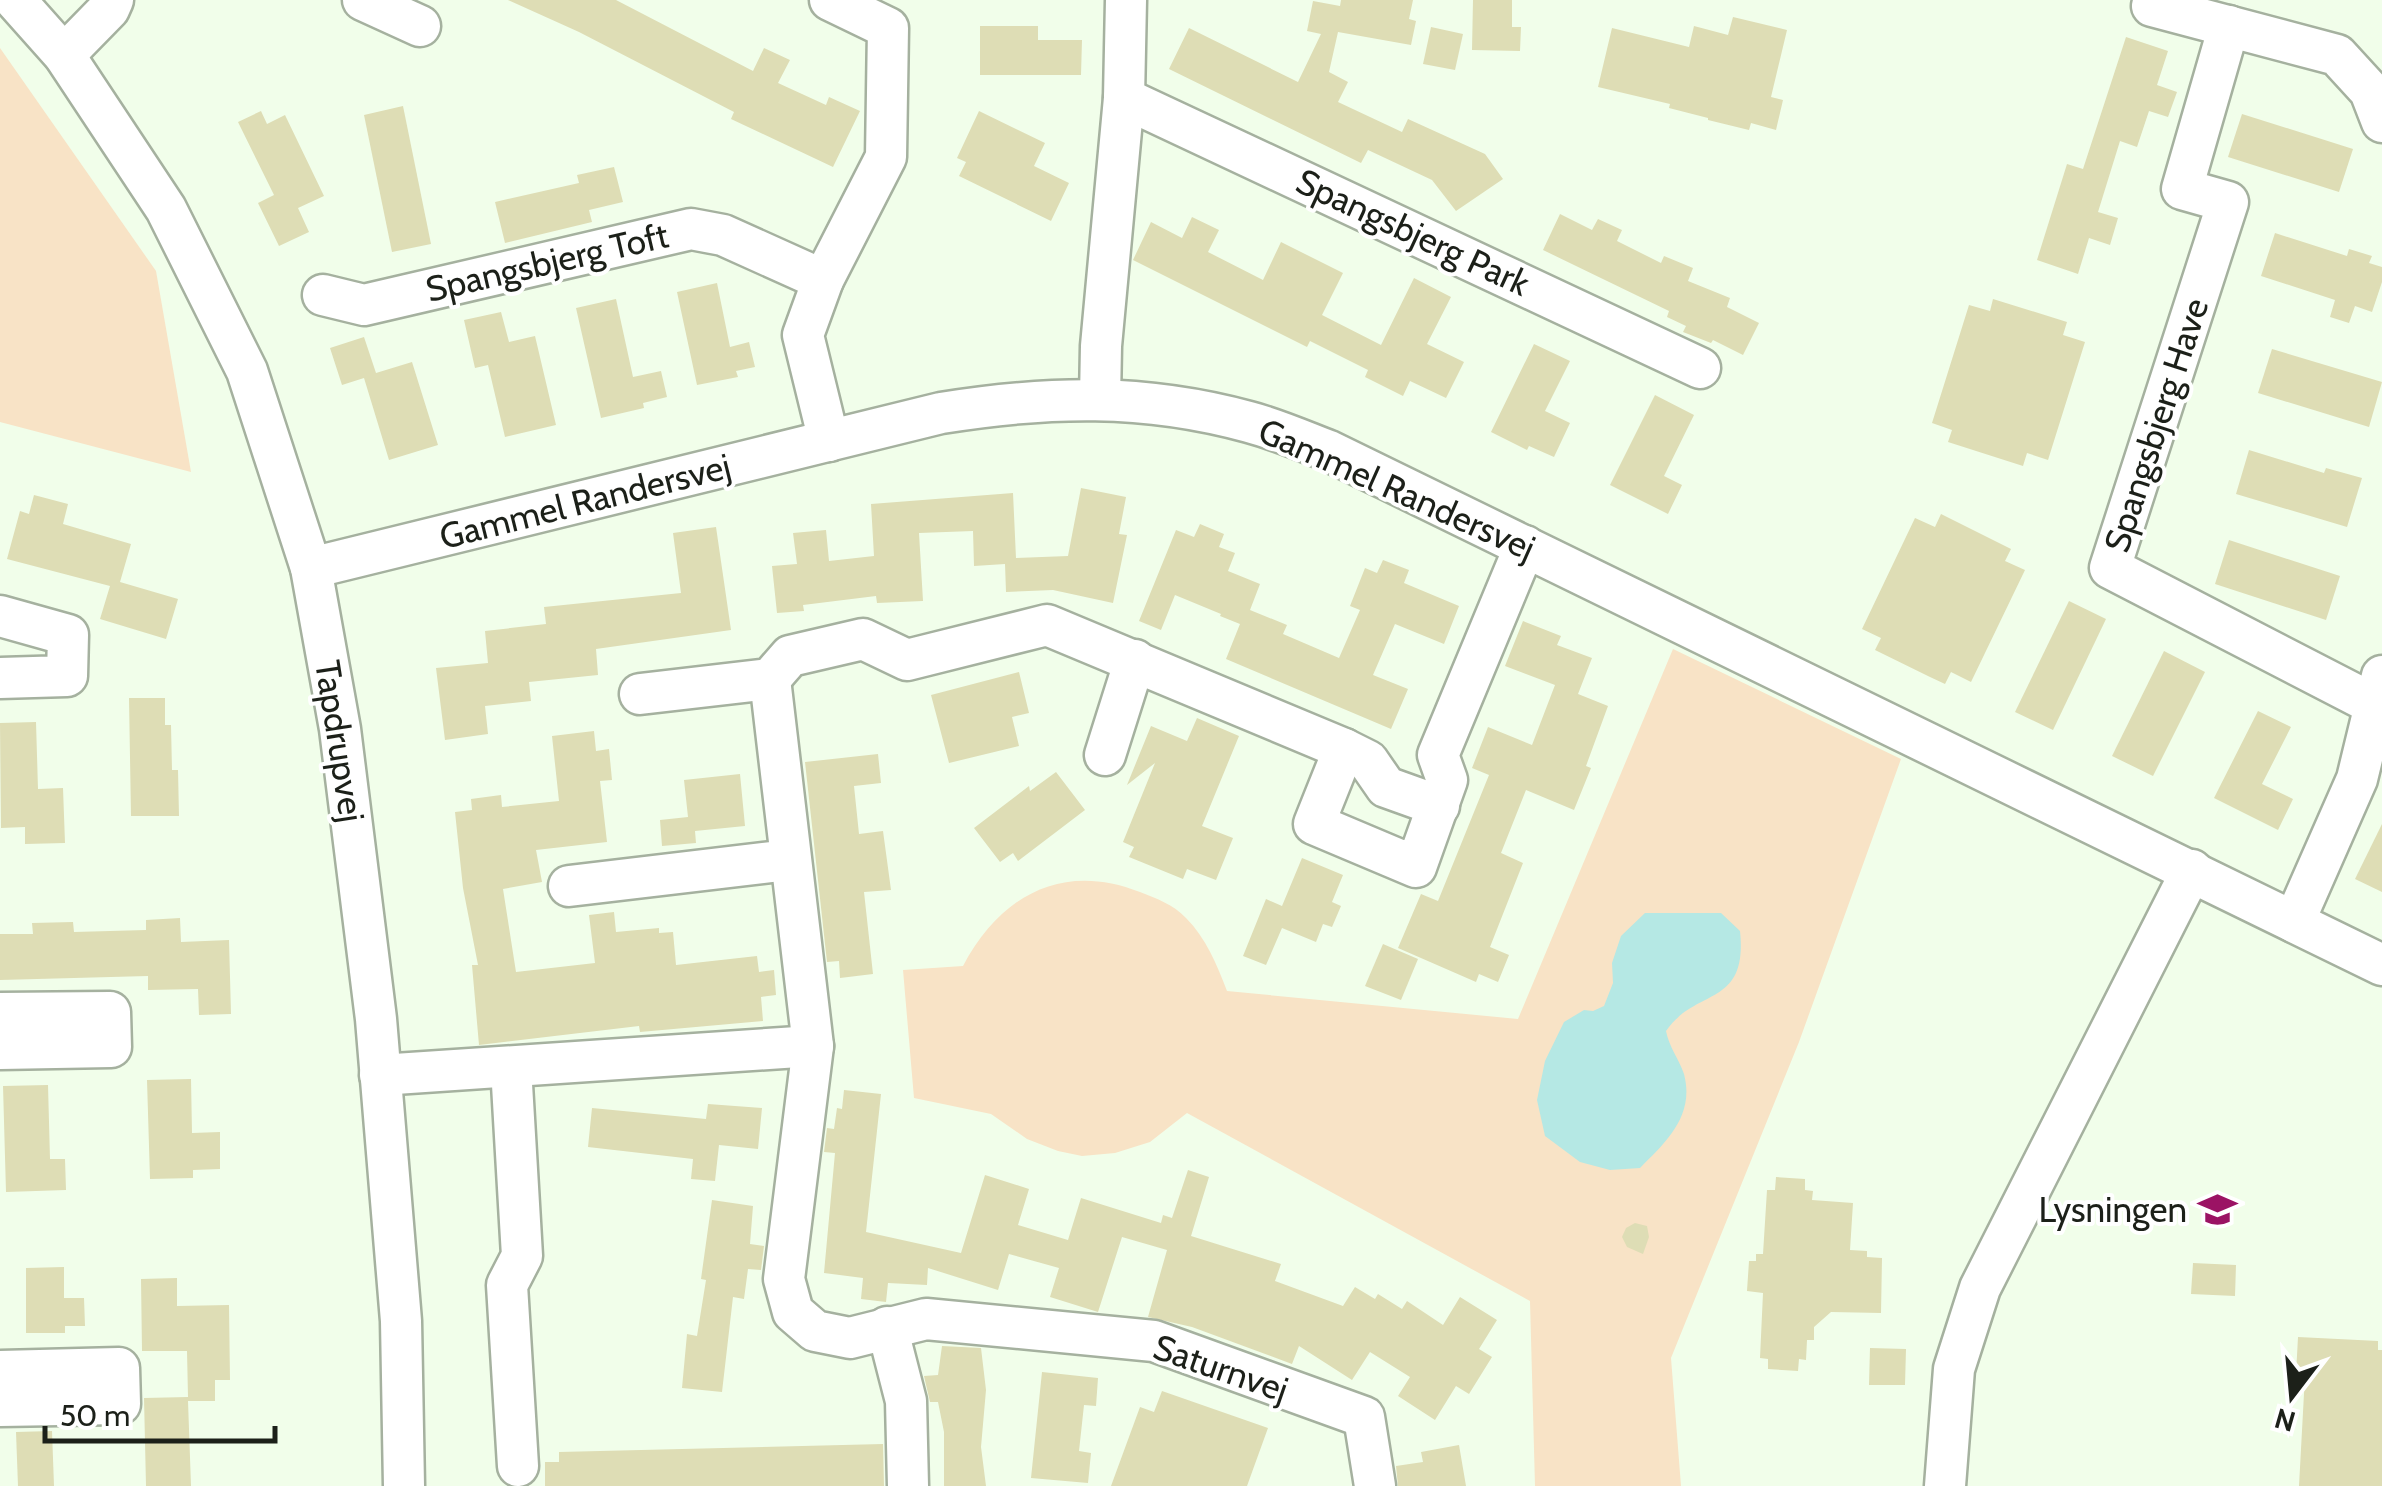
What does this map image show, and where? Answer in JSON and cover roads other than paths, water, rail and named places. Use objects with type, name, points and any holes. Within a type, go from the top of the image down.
[{"type":"street","name":"Tapdrupvej","points":[[15,0],[64,55],[166,209],[247,371],[312,568],[353,821],[380,1075],[401,1321],[404,1486]]},
{"type":"street","points":[[64,55],[113,0]]},
{"type":"street","points":[[362,0],[420,26]]},
{"type":"street","points":[[828,441],[803,334],[823,280],[886,157],[888,28],[830,0]]},
{"type":"street","points":[[1100,400],[1101,346],[1124,98],[1126,0]]},
{"type":"street","points":[[2152,6],[2337,55],[2370,91],[2382,122]]},
{"type":"street","name":"Spangsbjerg Have","points":[[2229,26],[2182,189],[2228,202],[2110,568],[2380,691],[2356,780],[2294,922]]},
{"type":"street","name":"Spangsbjerg Park","points":[[1124,98],[1700,368]]},
{"type":"street","name":"Spangsbjerg Toft","points":[[324,294],[364,305],[691,229],[723,234],[823,280]]},
{"type":"street","name":"Gammel Randersvej","points":[[312,568],[940,413],[1018,401],[1100,400],[1192,408],[1253,423],[1329,452],[2382,965]]},
{"type":"street","points":[[1344,749],[1314,824],[1416,868],[1447,780],[1438,755],[1525,546]]},
{"type":"street","points":[[0,616],[68,635],[67,676],[0,678]]},
{"type":"street","points":[[640,694],[770,679],[790,656],[863,639],[907,660],[1047,625],[1344,749],[1368,761],[1386,786],[1439,806]]},
{"type":"street","points":[[1105,755],[1135,660]]},
{"type":"street","name":"Saturnvej","points":[[770,679],[813,1046],[784,1279],[794,1312],[815,1331],[850,1338],[926,1319],[1154,1341],[1364,1417],[1375,1486]]},
{"type":"street","points":[[569,886],[789,860]]},
{"type":"street","points":[[1944,1486],[1954,1368],[1980,1288],[2192,870]]},
{"type":"street","points":[[0,1013],[110,1012],[110,1048],[0,1049]]},
{"type":"street","points":[[380,1075],[813,1046]]},
{"type":"street","points":[[511,1067],[522,1256],[507,1285],[518,1466]]},
{"type":"street","points":[[887,1327],[906,1402],[908,1486]]},
{"type":"street","points":[[0,1370],[120,1368],[120,1404],[0,1406]]},
{"type":"water","points":[[1645,913],[1721,913],[1740,931],[1740,956],[1728,985],[1678,1017],[1666,1031],[1686,1089],[1676,1127],[1640,1168],[1610,1170],[1580,1162],[1545,1136],[1537,1100],[1545,1061],[1564,1022],[1584,1010],[1604,1006],[1613,983],[1612,963],[1621,936]]},
{"type":"place","name":"Lysningen","points":[[2217,1209]]}]
